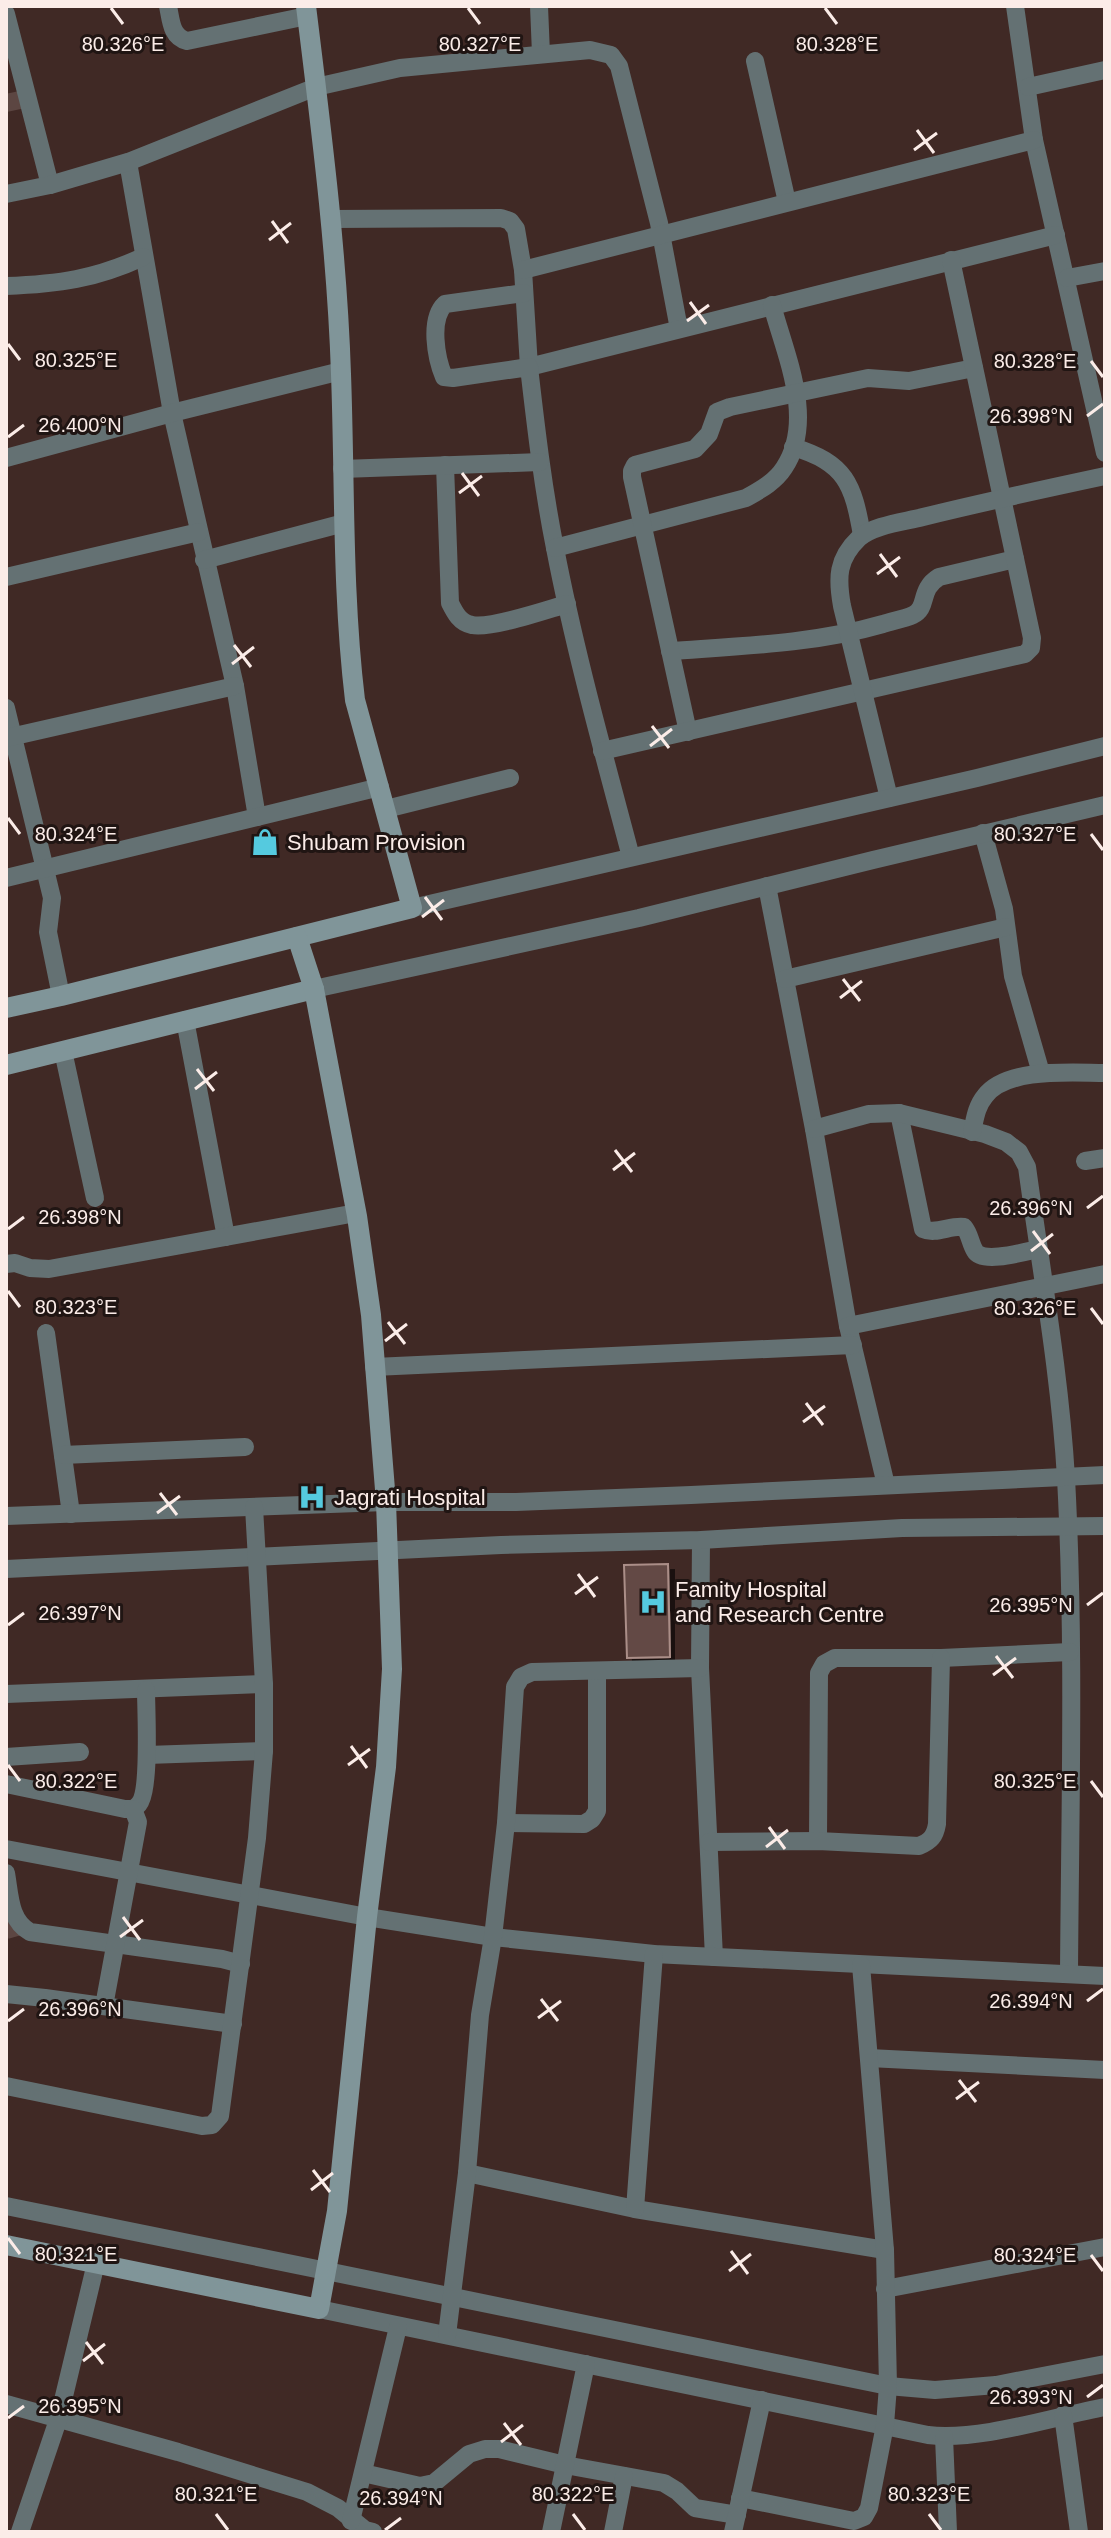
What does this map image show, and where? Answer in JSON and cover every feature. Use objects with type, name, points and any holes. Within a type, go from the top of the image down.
[{"type":"street","points":[[168,6],[176,35],[187,41],[306,11],[332,219],[341,371],[351,667],[355,700],[412,908]]},
{"type":"street","points":[[539,6],[541,54]]},
{"type":"street","points":[[1015,6],[1034,140],[1102,423],[1105,453]]},
{"type":"street","points":[[6,14],[50,185]]},
{"type":"street","points":[[6,194],[50,185],[128,162],[316,87],[400,68],[590,50],[611,55],[619,66],[639,139],[679,329]]},
{"type":"street","points":[[755,61],[787,202]]},
{"type":"street","points":[[1028,87],[1105,70]]},
{"type":"street","points":[[523,270],[1034,140]]},
{"type":"street","points":[[128,162],[172,413],[235,686],[257,817]]},
{"type":"street","points":[[332,219],[501,218],[510,221],[516,229],[523,270],[529,367],[540,462],[555,548],[602,751],[631,857]]},
{"type":"street","points":[[524,293],[445,304],[438,313],[437,360],[444,377],[529,367],[1056,235]]},
{"type":"street","points":[[6,286],[83,280],[143,257]]},
{"type":"street","points":[[602,751],[1025,654],[1031,648],[1032,638],[1003,497],[951,260]]},
{"type":"street","points":[[1067,278],[1105,271]]},
{"type":"street","points":[[555,548],[746,498],[769,484],[785,467],[798,421],[796,392],[772,305]]},
{"type":"street","points":[[688,732],[632,477],[635,465],[695,449],[709,434],[717,412],[730,407],[868,378],[909,381],[974,368]]},
{"type":"street","points":[[6,458],[341,371]]},
{"type":"street","points":[[793,447],[817,454],[833,465],[845,479],[855,499],[862,535]]},
{"type":"street","points":[[342,469],[540,462]]},
{"type":"street","points":[[445,465],[450,603],[458,618],[469,625],[484,625],[567,604]]},
{"type":"street","points":[[889,798],[838,584],[844,556],[862,535],[886,526],[1105,476]]},
{"type":"street","points":[[204,560],[344,523]]},
{"type":"street","points":[[6,577],[199,532]]},
{"type":"street","points":[[670,651],[848,634],[913,615],[923,604],[929,583],[939,577],[1015,559]]},
{"type":"street","points":[[10,737],[235,686]]},
{"type":"street","points":[[6,708],[10,737],[52,898],[48,932],[61,996]]},
{"type":"street","points":[[6,1008],[412,908],[1105,746]]},
{"type":"street","points":[[386,809],[510,778]]},
{"type":"street","points":[[6,878],[380,787]]},
{"type":"street","points":[[6,1065],[314,989],[639,918],[1105,805]]},
{"type":"street","points":[[983,833],[1004,909],[1013,976],[1041,1073]]},
{"type":"street","points":[[767,886],[848,1326],[886,1485]]},
{"type":"street","points":[[785,979],[1006,927]]},
{"type":"street","points":[[297,937],[314,989],[356,1213],[371,1315],[386,1502],[392,1669],[386,1767],[367,1917],[337,2211],[319,2309]]},
{"type":"street","points":[[185,1020],[226,1237]]},
{"type":"street","points":[[63,1051],[95,1198]]},
{"type":"street","points":[[972,1132],[977,1109],[986,1094],[999,1084],[1041,1073],[1105,1073]]},
{"type":"street","points":[[814,1129],[869,1114],[899,1113],[1006,1142],[1019,1152],[1027,1167],[1046,1288],[1066,1476],[1070,1652],[1069,1974]]},
{"type":"street","points":[[899,1113],[923,1229],[930,1232],[964,1227],[980,1256],[988,1258],[1038,1249]]},
{"type":"street","points":[[1085,1161],[1105,1158]]},
{"type":"street","points":[[6,1264],[49,1269],[356,1213]]},
{"type":"street","points":[[848,1326],[1105,1274]]},
{"type":"street","points":[[46,1333],[71,1514]]},
{"type":"street","points":[[374,1367],[853,1345]]},
{"type":"street","points":[[63,1455],[245,1447]]},
{"type":"street","points":[[6,1516],[386,1502],[516,1502],[1105,1475]]},
{"type":"street","points":[[6,2086],[202,2126],[212,2125],[220,2116],[241,1964],[264,1751],[264,1684],[254,1507]]},
{"type":"street","points":[[6,1569],[258,1555],[701,1540],[902,1528],[1105,1526]]},
{"type":"street","points":[[701,1540],[700,1668],[714,1957]]},
{"type":"street","points":[[818,1841],[819,1673],[824,1664],[835,1658],[941,1658],[1070,1652]]},
{"type":"street","points":[[709,1842],[818,1841],[919,1846],[929,1842],[935,1834],[941,1658]]},
{"type":"street","points":[[447,2335],[467,2173],[480,2015],[493,1937],[506,1823],[515,1687],[521,1677],[532,1672],[700,1668]]},
{"type":"street","points":[[506,1823],[584,1824],[597,1811],[597,1671]]},
{"type":"street","points":[[6,1694],[264,1684]]},
{"type":"street","points":[[6,1784],[125,1809],[140,1805],[147,1755],[146,1690]]},
{"type":"street","points":[[147,1755],[264,1751]]},
{"type":"street","points":[[6,1757],[80,1752]]},
{"type":"street","points":[[104,2006],[138,1822],[133,1809]]},
{"type":"street","points":[[6,1849],[367,1917],[493,1937],[654,1954],[1105,1976]]},
{"type":"street","points":[[6,1873],[13,1911],[20,1926],[30,1932],[241,1964]]},
{"type":"street","points":[[635,2209],[654,1954]]},
{"type":"street","points":[[363,2473],[420,2486],[434,2483],[469,2454],[499,2449],[664,2483],[695,2508],[737,2515],[854,2521],[864,2517],[869,2508],[885,2425],[888,2386],[885,2250],[861,1965]]},
{"type":"street","points":[[6,1994],[233,2024]]},
{"type":"street","points":[[869,2058],[1105,2070]]},
{"type":"street","points":[[467,2173],[635,2209],[885,2250]]},
{"type":"street","points":[[6,2206],[888,2386],[935,2390],[996,2385],[1105,2364]]},
{"type":"street","points":[[6,2245],[944,2437],[975,2434],[1105,2407]]},
{"type":"street","points":[[885,2289],[1105,2247]]},
{"type":"street","points":[[20,2532],[59,2417],[96,2263]]},
{"type":"street","points":[[351,2521],[398,2327]]},
{"type":"street","points":[[551,2532],[586,2364]]},
{"type":"street","points":[[737,2515],[762,2400]]},
{"type":"street","points":[[6,2404],[307,2492],[338,2508],[365,2530],[373,2532]]},
{"type":"street","points":[[1063,2415],[1079,2532]]},
{"type":"street","points":[[944,2437],[948,2532]]},
{"type":"street","points":[[613,2532],[624,2476]]},
{"type":"building","points":[[668,1564],[670,1657],[627,1658],[624,1565]]},
{"type":"tunnel","points":[[6,103],[29,98]]},
{"type":"tunnel","points":[[6,1930],[20,1926]]},
{"type":"place","name":"Shubam Provision","points":[[265,842]]},
{"type":"place","name":"Jagrati Hospital","points":[[312,1497]]},
{"type":"place","name":"Famity Hospital and Research Centre","points":[[653,1602]]}]
